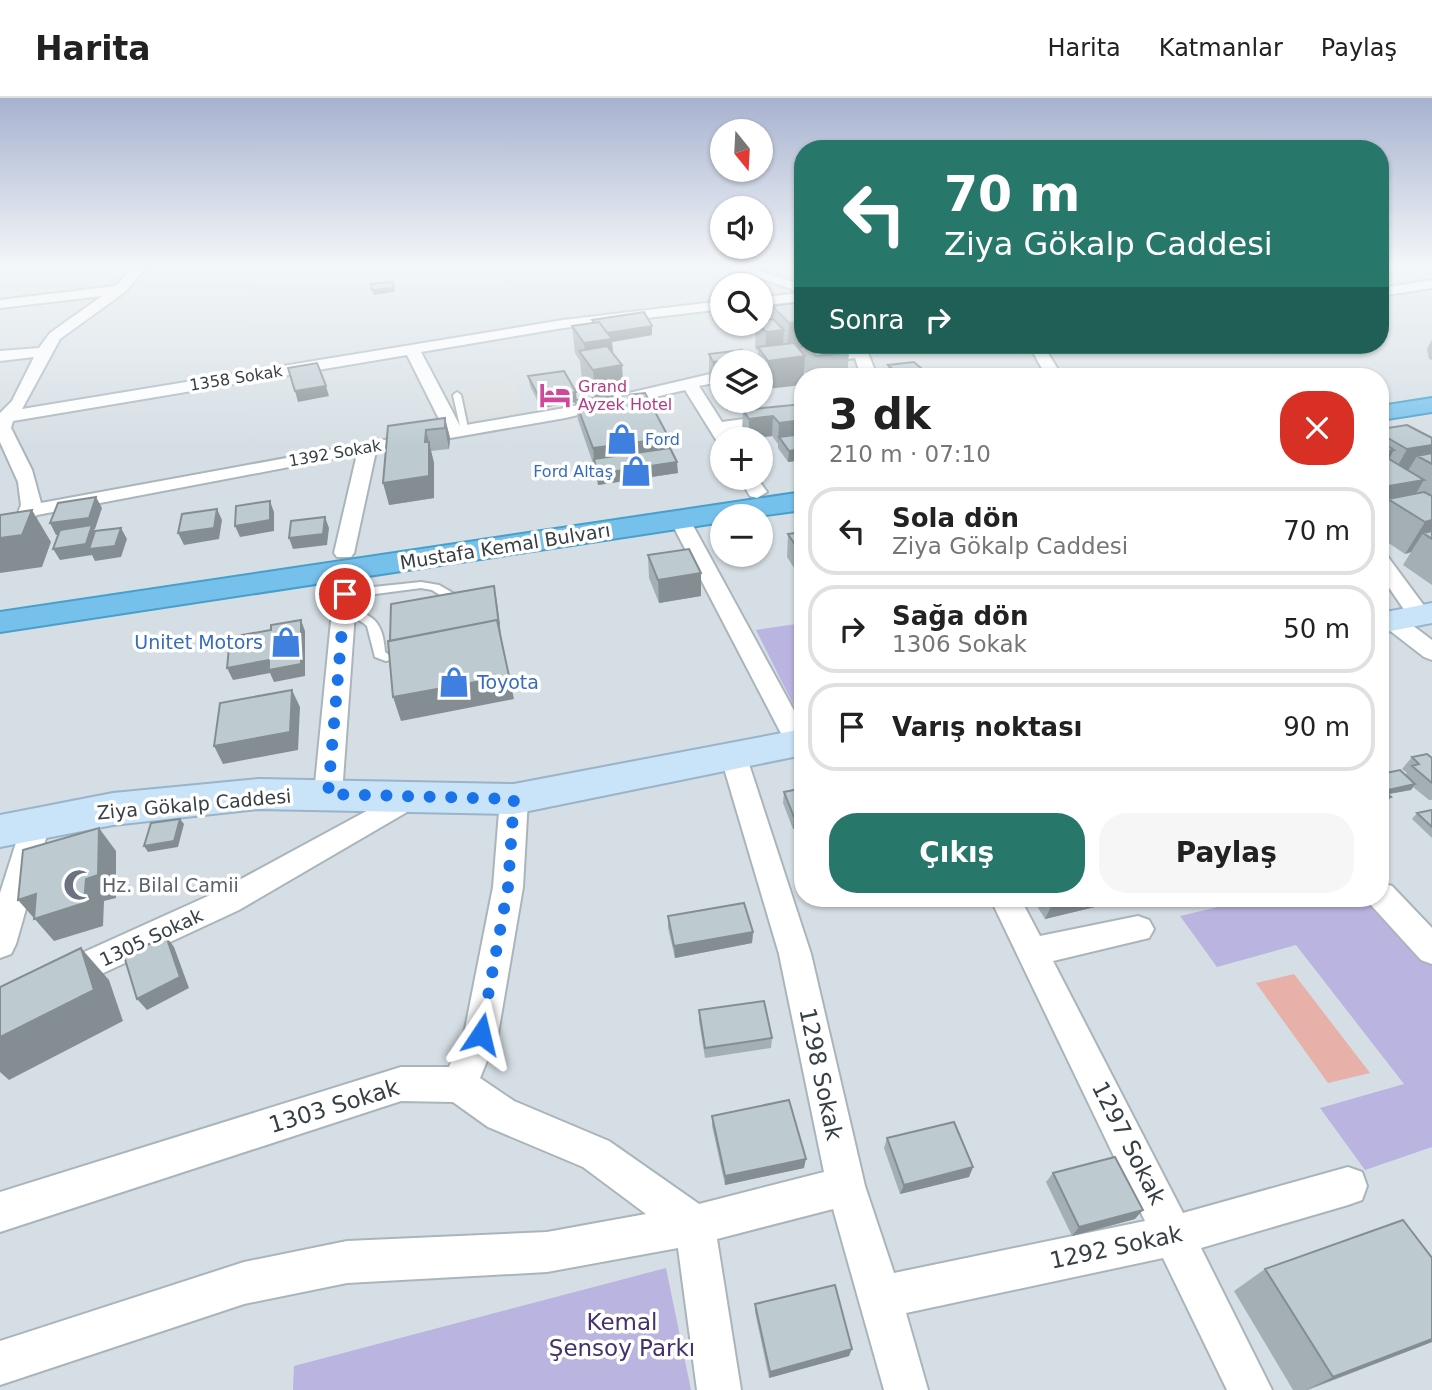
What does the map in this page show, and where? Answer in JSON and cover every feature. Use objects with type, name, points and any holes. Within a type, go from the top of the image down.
[{"type":"highway","points":[[1389,400],[1432,393]]},
{"type":"highway","points":[[1389,412],[1432,405]]},
{"type":"highway","name":"Mustafa Kemal Bulvarı","points":[[773,485],[794,485]]},
{"type":"highway","name":"Mustafa Kemal Bulvarı","points":[[0,604],[345,582],[732,490]]},
{"type":"highway","name":"Mustafa Kemal Bulvarı","points":[[0,622],[345,582],[680,520],[794,502]]},
{"type":"street","points":[[0,540],[29,511],[29,480],[2,428],[3,417],[19,403],[44,352],[67,327]]},
{"type":"street","name":"1358 Sokak","points":[[3,417],[548,327]]},
{"type":"street","points":[[412,349],[460,431]]},
{"type":"street","points":[[0,356],[44,352]]},
{"type":"street","points":[[773,366],[834,354]]},
{"type":"street","name":"1392 Sokak","points":[[29,511],[565,413],[710,379]]},
{"type":"street","points":[[690,384],[717,427]]},
{"type":"street","points":[[750,427],[794,418]]},
{"type":"street","points":[[328,794],[345,582],[368,447]]},
{"type":"street","points":[[680,520],[794,730]]},
{"type":"street","points":[[1389,579],[1406,618],[1432,652]]},
{"type":"street","name":"Ziya Gökalp Caddesi","points":[[18,828],[113,809],[260,794],[514,799],[794,745]]},
{"type":"street","name":"1298 Sokak","points":[[734,758],[794,954],[846,1186],[881,1297],[906,1390]]},
{"type":"street","name":"1305 Sokak","points":[[0,1006],[228,901],[409,798]]},
{"type":"street","points":[[514,799],[508,887],[481,1034],[459,1085],[501,1114],[596,1154],[695,1225],[719,1390]]},
{"type":"street","points":[[0,944],[18,828]]},
{"type":"street","points":[[1389,903],[1431,948]]},
{"type":"street","name":"1297 Sokak","points":[[1010,907],[1251,1390]]},
{"type":"street","points":[[1032,952],[1138,929]]},
{"type":"street","name":"1303 Sokak","points":[[0,1212],[401,1084],[459,1085]]},
{"type":"street","points":[[0,1363],[244,1283],[347,1262],[547,1252],[695,1225],[846,1186]]},
{"type":"street","name":"1292 Sokak","points":[[881,1297],[1175,1235],[1348,1186]]},
{"type":"lane","points":[[457,395],[460,431]]},
{"type":"lane","points":[[345,582],[435,587],[454,598],[455,605]]},
{"type":"lane","points":[[345,582],[363,615],[372,621],[379,639],[379,654],[386,657]]},
{"type":"shaded area","points":[[0,327],[710,327],[710,336],[773,336],[773,327],[794,327],[794,354],[1389,354],[1389,327],[1432,327],[1432,1390],[0,1390]]},
{"type":"shaded area","points":[[512,382],[523,411],[450,422],[440,392]]},
{"type":"shaded area","points":[[1294,974],[1370,1073],[1328,1083],[1256,983]]},
{"type":"green space","points":[[794,624],[794,706],[756,630]]},
{"type":"green space","points":[[1218,907],[1378,907],[1432,964],[1432,1147],[1365,1170],[1320,1108],[1404,1084],[1296,945],[1217,967],[1180,916]]},
{"type":"green space","name":"Kemal Şensoy Parkı","points":[[666,1268],[691,1390],[293,1390],[294,1366]]},
{"type":"building","points":[[573,327],[603,327],[612,339],[584,343]]},
{"type":"building","points":[[603,327],[644,327],[607,333]]},
{"type":"building","points":[[773,327],[781,327],[784,330],[773,331]]},
{"type":"building","points":[[794,343],[794,354],[805,356],[773,360],[773,350],[760,350],[758,347]]},
{"type":"building","points":[[607,346],[622,365],[593,370],[579,351]]},
{"type":"building","points":[[914,362],[921,368],[892,368],[888,365]]},
{"type":"building","points":[[317,363],[326,386],[295,391],[288,368]]},
{"type":"building","points":[[564,371],[576,392],[539,397],[528,376]]},
{"type":"building","points":[[645,393],[669,438],[593,448],[575,400]]},
{"type":"building","points":[[794,405],[794,421],[779,423],[773,416],[749,419],[745,413],[773,413],[773,407]]},
{"type":"building","points":[[445,418],[445,428],[426,430],[425,442],[429,442],[429,476],[383,483],[388,426]]},
{"type":"building","points":[[1407,425],[1432,438],[1432,445],[1407,449],[1389,439],[1389,428]]},
{"type":"building","points":[[794,435],[794,450],[789,451],[779,437]]},
{"type":"building","points":[[670,448],[677,462],[597,474],[594,459]]},
{"type":"building","points":[[1432,453],[1432,464],[1417,456]]},
{"type":"building","points":[[1389,459],[1424,480],[1389,486]]},
{"type":"building","points":[[1424,492],[1432,496],[1432,520],[1425,522],[1389,499]]},
{"type":"building","points":[[96,497],[89,518],[50,523],[58,503]]},
{"type":"building","points":[[270,501],[270,520],[235,526],[236,506]]},
{"type":"building","points":[[217,509],[214,528],[178,533],[182,514]]},
{"type":"building","points":[[32,510],[22,535],[0,538],[0,515]]},
{"type":"building","points":[[325,517],[323,534],[289,538],[291,521]]},
{"type":"building","points":[[92,525],[86,544],[53,549],[60,530]]},
{"type":"building","points":[[121,528],[115,546],[89,549],[95,531]]},
{"type":"building","points":[[1432,531],[1432,539],[1423,533]]},
{"type":"building","points":[[689,549],[701,573],[658,580],[648,555]]},
{"type":"building","points":[[494,586],[499,625],[497,620],[390,641],[391,604]]},
{"type":"building","points":[[301,620],[301,664],[269,670],[269,660],[227,668],[230,637],[271,630],[271,625]]},
{"type":"building","points":[[497,620],[509,676],[393,697],[388,641]]},
{"type":"building","points":[[292,690],[290,732],[214,746],[220,703]]},
{"type":"building","points":[[1427,754],[1432,758],[1432,783],[1412,766],[1419,764],[1412,757]]},
{"type":"building","points":[[1400,770],[1415,784],[1389,790],[1389,772]]},
{"type":"building","points":[[794,790],[794,817],[784,792]]},
{"type":"building","points":[[1432,811],[1432,827],[1417,813]]},
{"type":"building","points":[[180,819],[174,841],[144,846],[151,823]]},
{"type":"building","points":[[99,828],[98,875],[86,879],[84,903],[34,919],[36,894],[18,900],[23,850]]},
{"type":"building","points":[[744,903],[753,932],[674,946],[668,916]]},
{"type":"building","points":[[166,936],[180,977],[137,999],[124,956]]},
{"type":"building","points":[[81,948],[94,990],[0,1037],[0,987]]},
{"type":"building","points":[[764,1001],[772,1038],[705,1048],[699,1010]]},
{"type":"building","points":[[789,1100],[806,1159],[725,1176],[712,1116]]},
{"type":"building","points":[[954,1122],[973,1167],[904,1185],[887,1138]]},
{"type":"building","points":[[1115,1157],[1143,1210],[1079,1227],[1053,1173]]},
{"type":"building","points":[[1403,1220],[1432,1258],[1432,1339],[1333,1377],[1265,1269]]},
{"type":"building","points":[[835,1285],[852,1349],[770,1372],[755,1304]]},
{"type":"place","name":"Grand Ayzek Hotel","points":[[555,395]]},
{"type":"place","name":"Ford","points":[[622,439]]},
{"type":"place","name":"Ford Altaş","points":[[636,471]]},
{"type":"place","name":"Unitet Motors","points":[[286,642]]},
{"type":"place","name":"Toyota","points":[[454,682]]},
{"type":"place","name":"Hz. Bilal Camii","points":[[79,885]]},
{"type":"route","points":[[345,594],[328,794],[514,799],[508,887],[481,1034]]}]
